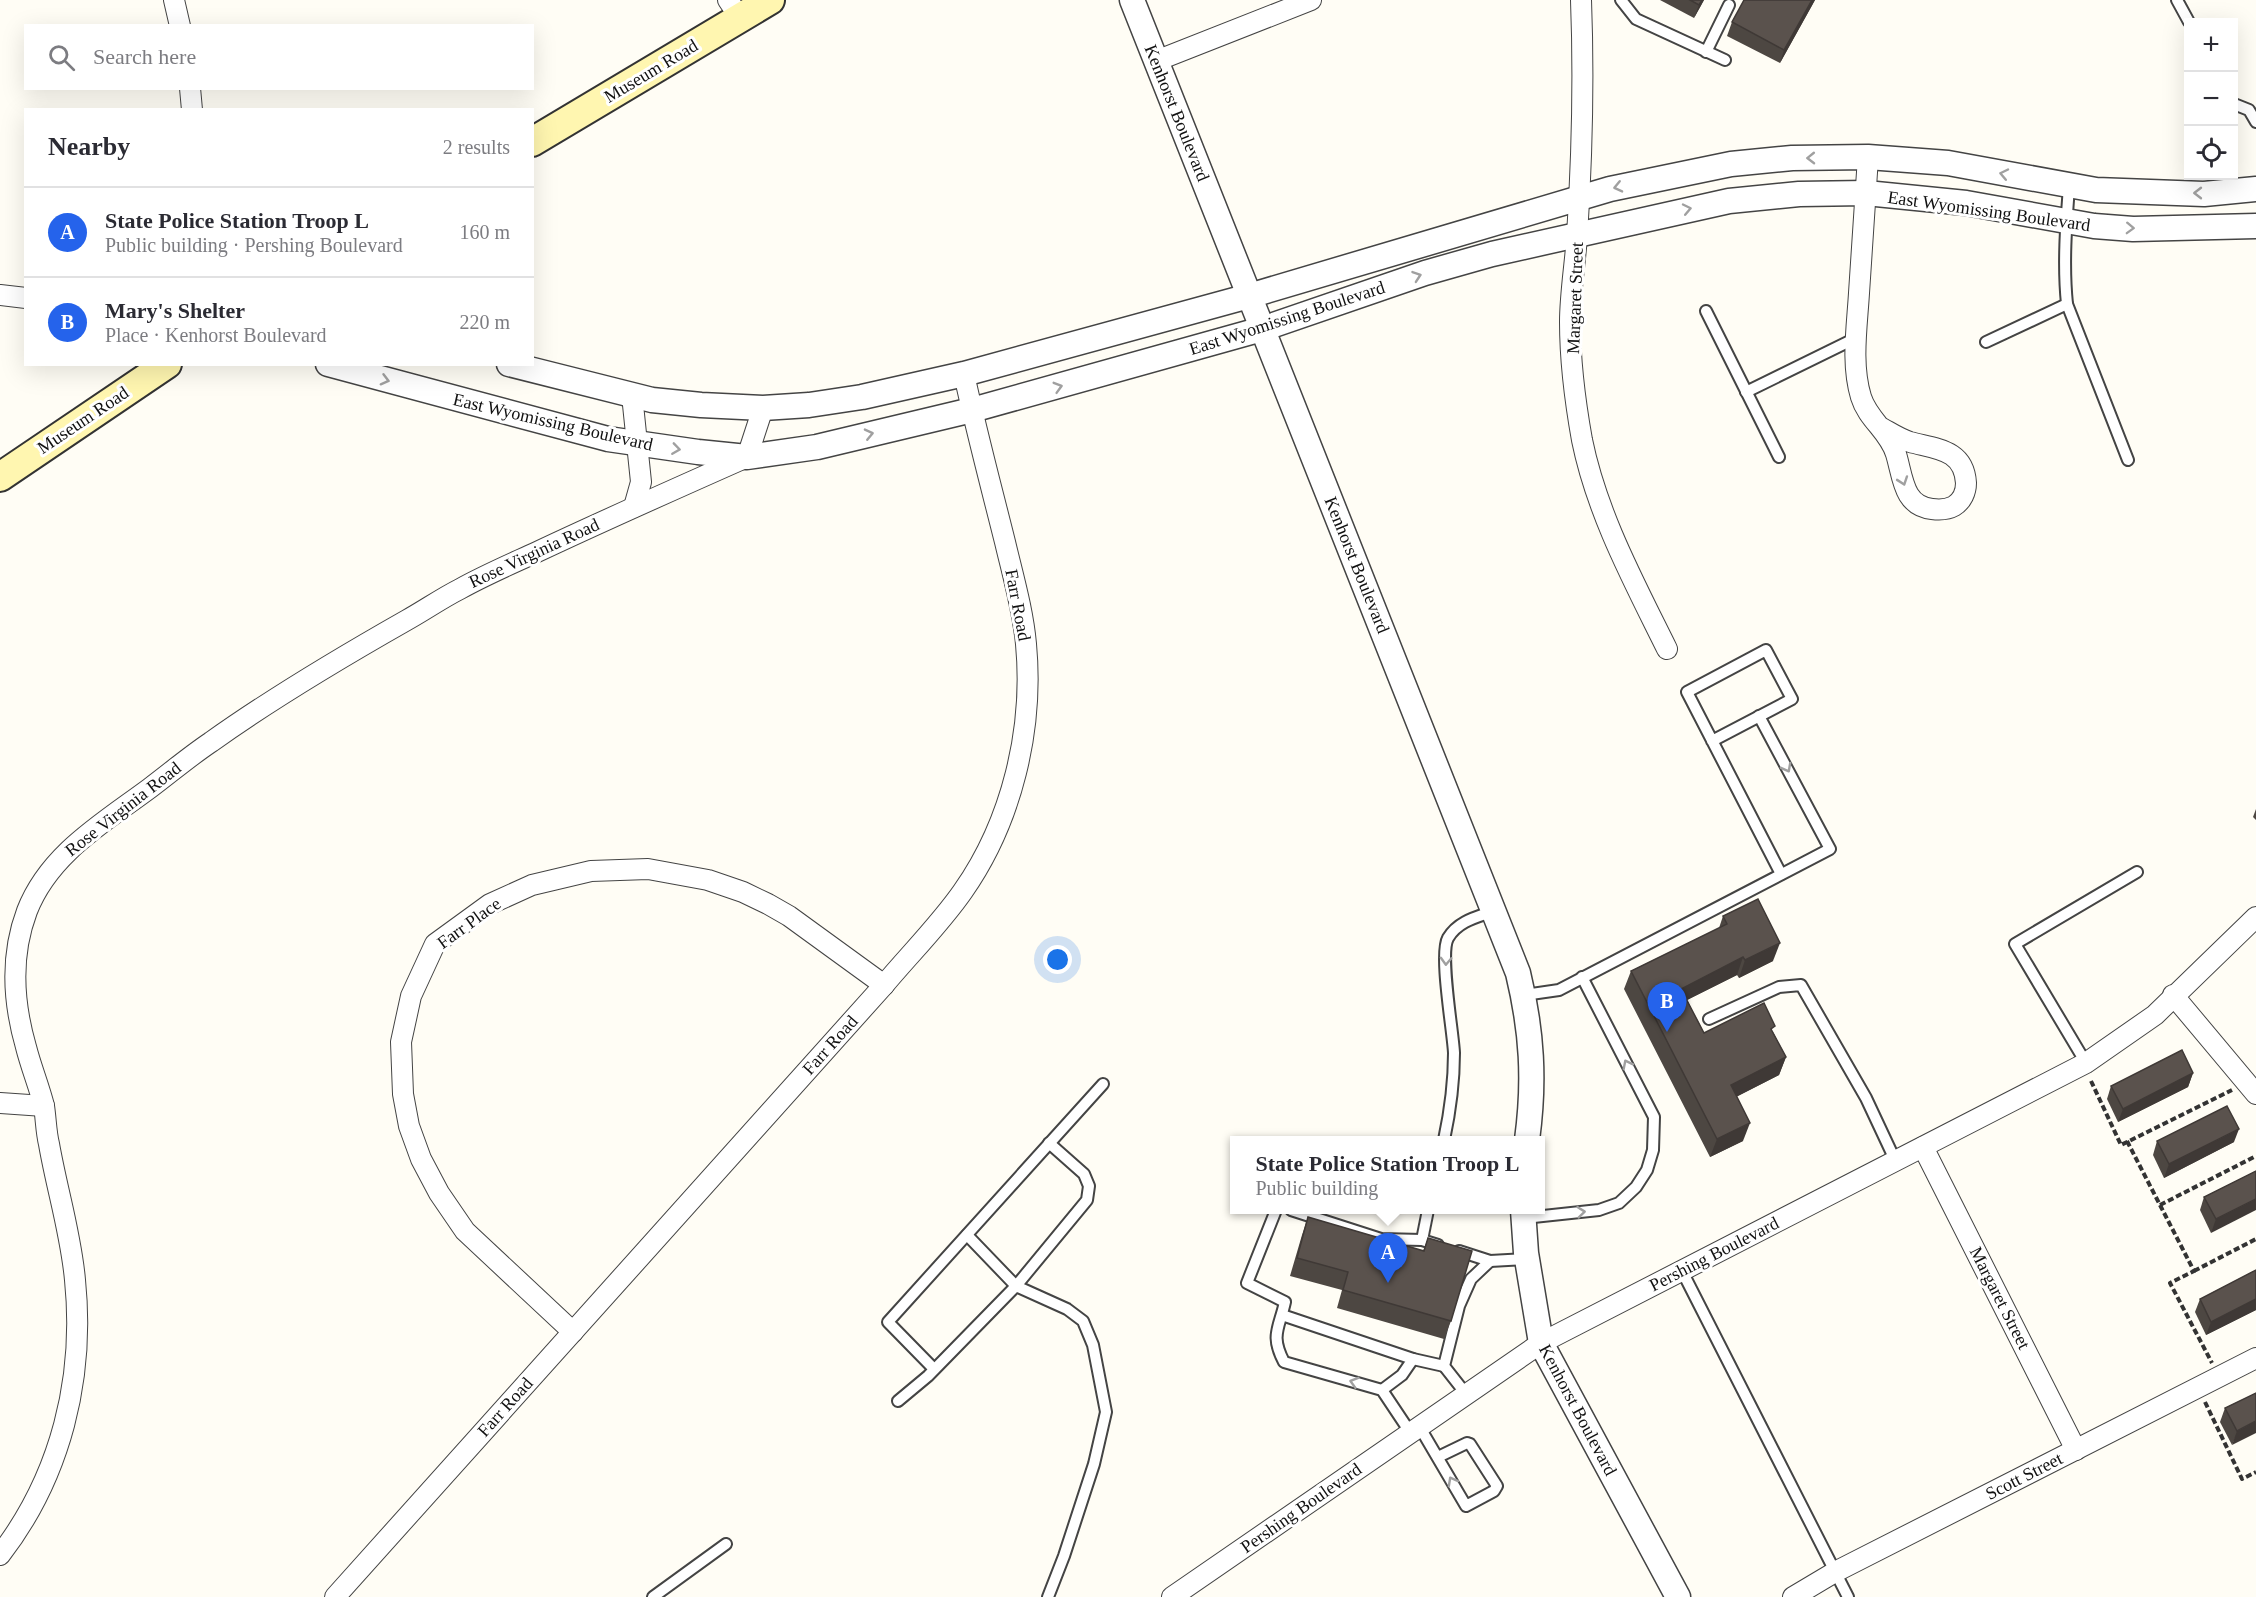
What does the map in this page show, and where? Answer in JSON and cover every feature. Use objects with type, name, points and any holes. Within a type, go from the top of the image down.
[{"type":"main road","name":"Museum Road","points":[[534,141],[734,9],[770,0]]},
{"type":"main road","name":"Museum Road","points":[[0,477],[164,366]]},
{"type":"street","points":[[174,0],[180,24]]},
{"type":"street","name":"Kenhorst Boulevard","points":[[1132,0],[1518,973],[1531,1034],[1533,1074],[1527,1136]]},
{"type":"street","points":[[1156,61],[1311,0]]},
{"type":"street","name":"Margaret Street","points":[[1581,0],[1583,51],[1577,236],[1570,321],[1576,403],[1590,473],[1605,515],[1667,650]]},
{"type":"street","points":[[190,90],[192,108]]},
{"type":"street","name":"East Wyomissing Boulevard","points":[[517,366],[652,400],[701,405],[763,408],[809,405],[862,397],[964,374],[1249,297],[1610,189],[1731,164],[1791,158],[1868,158],[1948,163],[2069,187],[2096,190],[2204,194],[2256,189]]},
{"type":"street","points":[[1868,158],[1856,338],[1857,381],[1861,399],[1868,415],[1892,441],[1908,496],[1916,505],[1941,510],[1961,501],[1966,488],[1965,474],[1960,462],[1939,448],[1901,439],[1882,428]]},
{"type":"street","name":"East Wyomissing Boulevard","points":[[335,366],[608,439],[747,457],[817,447],[972,411],[1262,329],[1425,273],[1525,246],[1577,236],[1661,214],[1729,201],[1799,194],[1866,194],[1966,204],[2066,223],[2133,229],[2256,226]]},
{"type":"street","points":[[0,295],[24,298]]},
{"type":"street","name":"Farr Road","points":[[335,1597],[884,985],[963,892],[979,864],[1002,816],[1021,749],[1026,710],[1027,667],[1022,616],[964,374]]},
{"type":"street","points":[[632,395],[641,482],[634,507]]},
{"type":"street","points":[[747,457],[763,408]]},
{"type":"street","name":"Rose Virginia Road","points":[[0,1555],[19,1531],[42,1487],[53,1460],[76,1377],[78,1318],[75,1277],[63,1205],[48,1143],[44,1106],[17,1010],[14,970],[17,944],[28,908],[36,892],[60,857],[94,829],[210,742],[311,675],[456,591],[634,507],[747,457]]},
{"type":"street","name":"Farr Place","points":[[573,1332],[465,1231],[421,1159],[409,1126],[403,1094],[401,1042],[411,996],[435,944],[490,904],[532,885],[591,871],[648,869],[708,880],[743,892],[768,904],[789,916],[884,985]]},
{"type":"street","name":"Pershing Boulevard","points":[[1172,1597],[1541,1342],[2086,1063],[2155,1015],[2173,995],[2256,917]]},
{"type":"street","points":[[2173,995],[2251,1089]]},
{"type":"street","points":[[0,1103],[44,1106]]},
{"type":"street","name":"Margaret Street","points":[[1923,1147],[2076,1450]]},
{"type":"street","name":"Kenhorst Boulevard","points":[[1523,1214],[1527,1259],[1541,1342],[1678,1597]]},
{"type":"street","name":"Scott Street","points":[[1793,1597],[1835,1572],[2256,1358]]},
{"type":"lane","points":[[1621,0],[1636,19],[1725,60]]},
{"type":"lane","points":[[2177,0],[2187,18]]},
{"type":"lane","points":[[1706,52],[1729,5]]},
{"type":"lane","points":[[2238,106],[2249,110],[2256,122]]},
{"type":"lane","points":[[2069,187],[2066,223],[2067,304],[2128,460]]},
{"type":"lane","points":[[1986,342],[2067,304]]},
{"type":"lane","points":[[1706,311],[1779,457]]},
{"type":"lane","points":[[1746,392],[1856,338]]},
{"type":"lane","points":[[1712,741],[1792,699],[1766,650],[1686,692],[1781,874]]},
{"type":"lane","points":[[1524,995],[1558,990],[1830,849],[1759,716]]},
{"type":"lane","points":[[2086,1063],[2015,944],[2137,872]]},
{"type":"lane","points":[[1445,1136],[1452,1104],[1454,1053],[1446,975],[1447,940],[1462,922],[1494,911]]},
{"type":"lane","points":[[1545,1213],[1599,1210],[1619,1203],[1636,1186],[1647,1170],[1653,1150],[1654,1117],[1582,977]]},
{"type":"lane","points":[[1709,1019],[1779,987],[1801,985],[1866,1098],[1896,1161]]},
{"type":"lane","points":[[934,1370],[888,1322],[1103,1084]]},
{"type":"lane","points":[[898,1401],[934,1370],[1016,1286],[1087,1200],[1089,1186],[1084,1174],[1049,1143]]},
{"type":"lane","points":[[1274,1214],[1247,1283],[1285,1302],[1276,1332],[1276,1347],[1284,1362],[1382,1390],[1438,1457],[1466,1506],[1494,1491],[1497,1486],[1472,1446],[1467,1443],[1438,1457]]},
{"type":"lane","points":[[1306,1214],[1381,1239],[1422,1240],[1490,1261],[1527,1259]]},
{"type":"lane","points":[[1422,1240],[1427,1214]]},
{"type":"lane","points":[[967,1235],[1016,1286],[1067,1309],[1083,1321],[1094,1345],[1106,1412],[1094,1464],[1048,1597]]},
{"type":"lane","points":[[1444,1366],[1462,1297],[1471,1279],[1490,1261]]},
{"type":"lane","points":[[1682,1271],[1848,1597]]},
{"type":"lane","points":[[1282,1315],[1413,1359],[1444,1366],[1466,1394]]},
{"type":"lane","points":[[1382,1390],[1402,1375],[1413,1359]]},
{"type":"lane","points":[[653,1597],[726,1544]]},
{"type":"path","points":[[2086,1063],[2090,1078],[2121,1145],[2251,1089]]},
{"type":"path","points":[[2127,1142],[2194,1271]]},
{"type":"path","points":[[2160,1205],[2256,1155]]},
{"type":"path","points":[[2219,1377],[2170,1283],[2256,1239]]},
{"type":"path","points":[[2198,1388],[2242,1479],[2256,1472]]},
{"type":"building","points":[[1690,0],[1702,0],[1699,5]]},
{"type":"building","points":[[1744,0],[1812,0],[1784,50],[1732,22]]},
{"type":"building","points":[[1758,899],[1780,943],[1745,960],[1743,957],[1681,989],[1704,1033],[1764,1003],[1775,1026],[1771,1029],[1786,1057],[1731,1085],[1750,1123],[1717,1139],[1631,971],[1727,924],[1723,916]]},
{"type":"building","points":[[2182,1050],[2193,1073],[2123,1109],[2111,1086]]},
{"type":"building","points":[[2227,1106],[2239,1129],[2169,1164],[2157,1141]]},
{"type":"building","points":[[2256,1171],[2256,1199],[2216,1219],[2204,1197]]},
{"type":"building","points":[[1308,1217],[1424,1251],[1428,1238],[1472,1251],[1451,1321],[1343,1290],[1348,1272],[1297,1258]]},
{"type":"building","points":[[2256,1270],[2256,1299],[2211,1322],[2200,1299]]},
{"type":"building","points":[[2256,1393],[2256,1421],[2237,1431],[2225,1408]]},
{"type":"place","name":"Mary's Shelter","points":[[1667,1032]]},
{"type":"place","name":"State Police Station Troop L","points":[[1388,1283]]}]
